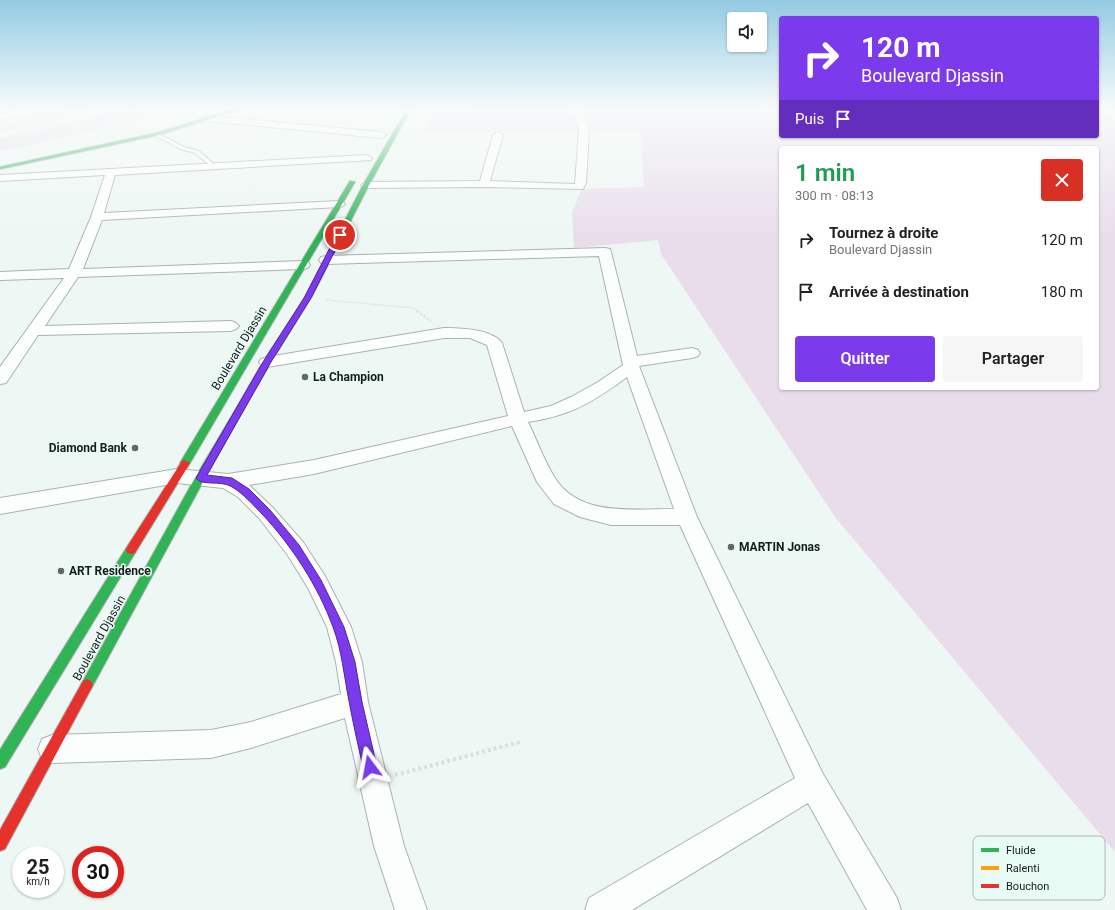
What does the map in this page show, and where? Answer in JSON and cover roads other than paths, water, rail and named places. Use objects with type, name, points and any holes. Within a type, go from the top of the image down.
[{"type":"main road","points":[[0,168],[76,151]]},
{"type":"main road","name":"Boulevard Djassin","points":[[0,844],[52,749],[189,477],[302,265],[371,151]]},
{"type":"main road","name":"Boulevard Djassin","points":[[0,762],[267,362],[308,298],[326,260],[385,151]]},
{"type":"street","points":[[484,184],[493,151]]},
{"type":"street","points":[[366,185],[484,184],[579,186],[581,183],[583,151]]},
{"type":"street","points":[[0,178],[367,159]]},
{"type":"street","points":[[0,379],[74,272],[97,217],[111,172]]},
{"type":"street","points":[[97,217],[339,204]]},
{"type":"street","points":[[326,260],[605,252],[631,364],[687,517],[813,784],[885,910]]},
{"type":"street","points":[[0,276],[74,272],[302,265]]},
{"type":"street","points":[[34,331],[231,326]]},
{"type":"street","points":[[267,362],[444,333],[471,333],[484,337],[494,343],[518,420],[547,482],[561,500],[587,512],[611,517],[687,517]]},
{"type":"street","points":[[0,506],[189,477],[228,481],[314,467],[556,410],[579,402],[611,382],[631,364],[692,353]]},
{"type":"street","points":[[228,481],[245,492],[266,513],[296,548],[318,583],[339,627],[349,662],[355,702],[389,846],[411,910]]},
{"type":"street","points":[[52,749],[211,744],[251,735],[355,702]]},
{"type":"street","points":[[601,910],[813,784]]},
{"type":"lane","points":[[195,151],[214,166]]},
{"type":"place","name":"La Champion","points":[[305,377]]},
{"type":"place","name":"Diamond Bank","points":[[135,448]]},
{"type":"place","name":"MARTIN Jonas","points":[[731,547]]},
{"type":"place","name":"ART Residence","points":[[61,571]]}]
